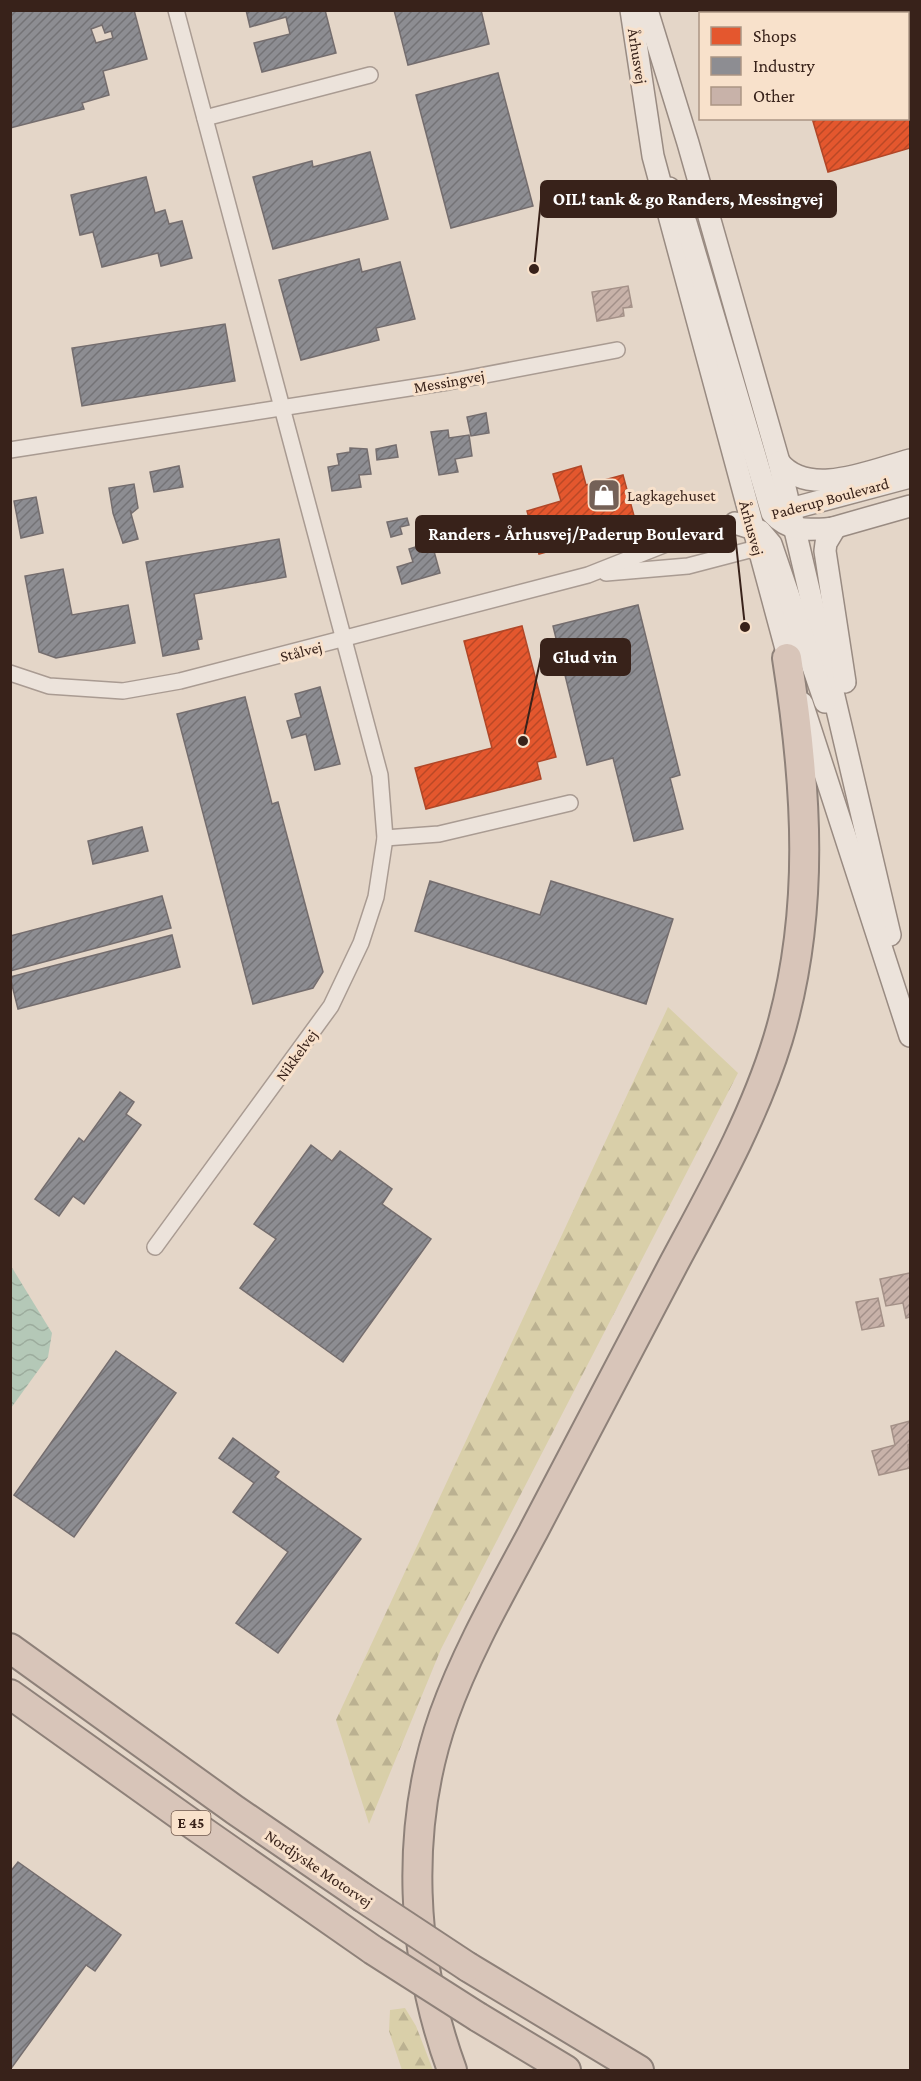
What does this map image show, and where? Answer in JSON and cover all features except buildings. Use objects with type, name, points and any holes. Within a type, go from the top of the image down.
[{"type":"highway","points":[[452,2070],[436,2016],[424,1959],[417,1878],[423,1798],[432,1756],[444,1717],[483,1628],[713,1189],[756,1096],[777,1042],[796,962],[806,843],[800,739],[788,658]]},
{"type":"highway","name":"Nordjyske Motorvej","points":[[10,1648],[235,1810],[362,1897],[468,1966],[639,2070]]},
{"type":"highway","name":"E 45","points":[[10,1694],[373,1950],[566,2070]]},
{"type":"main road","name":"Århusvej","points":[[631,10],[652,156],[745,523],[764,546],[788,658],[910,1036]]},
{"type":"main road","name":"Århusvej","points":[[647,10],[688,143],[779,462],[781,511],[797,533],[863,810],[910,1026]]},
{"type":"main road","points":[[652,156],[686,223],[781,511]]},
{"type":"main road","points":[[779,462],[796,477],[820,482],[910,460]]},
{"type":"main road","name":"Paderup Boulevard","points":[[745,523],[781,511],[910,477]]},
{"type":"main road","name":"Paderup Boulevard","points":[[764,546],[797,533],[835,528],[910,506]]},
{"type":"main road","points":[[835,528],[826,543],[825,551],[863,810]]},
{"type":"main road","points":[[764,546],[863,810]]},
{"type":"street","points":[[176,10],[342,641]]},
{"type":"street","points":[[204,118],[370,75]]},
{"type":"street","name":"Messingvej","points":[[10,450],[448,382],[617,350]]},
{"type":"street","name":"Stålvej","points":[[10,673],[49,686],[123,690],[180,681],[342,641],[588,575],[679,539],[745,523]]},
{"type":"street","name":"Stålvej","points":[[588,575],[687,566],[764,546]]},
{"type":"street","name":"Nikkelvej","points":[[155,1247],[331,1006],[361,943],[376,897],[385,838],[380,775],[342,641]]},
{"type":"street","points":[[385,838],[439,834],[570,803]]},
{"type":"green space","points":[[668,1007],[738,1073],[441,1649],[369,1824],[336,1720]]},
{"type":"green space","points":[[405,2008],[416,2026],[433,2070],[402,2070],[389,2031],[390,2010]]},
{"type":"water","points":[[11,1266],[52,1333],[48,1357],[11,1408]]},
{"type":"place","name":"OIL! tank & go Randers, Messingvej","points":[[534,269]]},
{"type":"place","name":"Lagkagehuset","points":[[604,495]]},
{"type":"place","name":"Randers - Århusvej/Paderup Boulevard","points":[[745,627]]},
{"type":"place","name":"Glud vin","points":[[523,741]]}]
